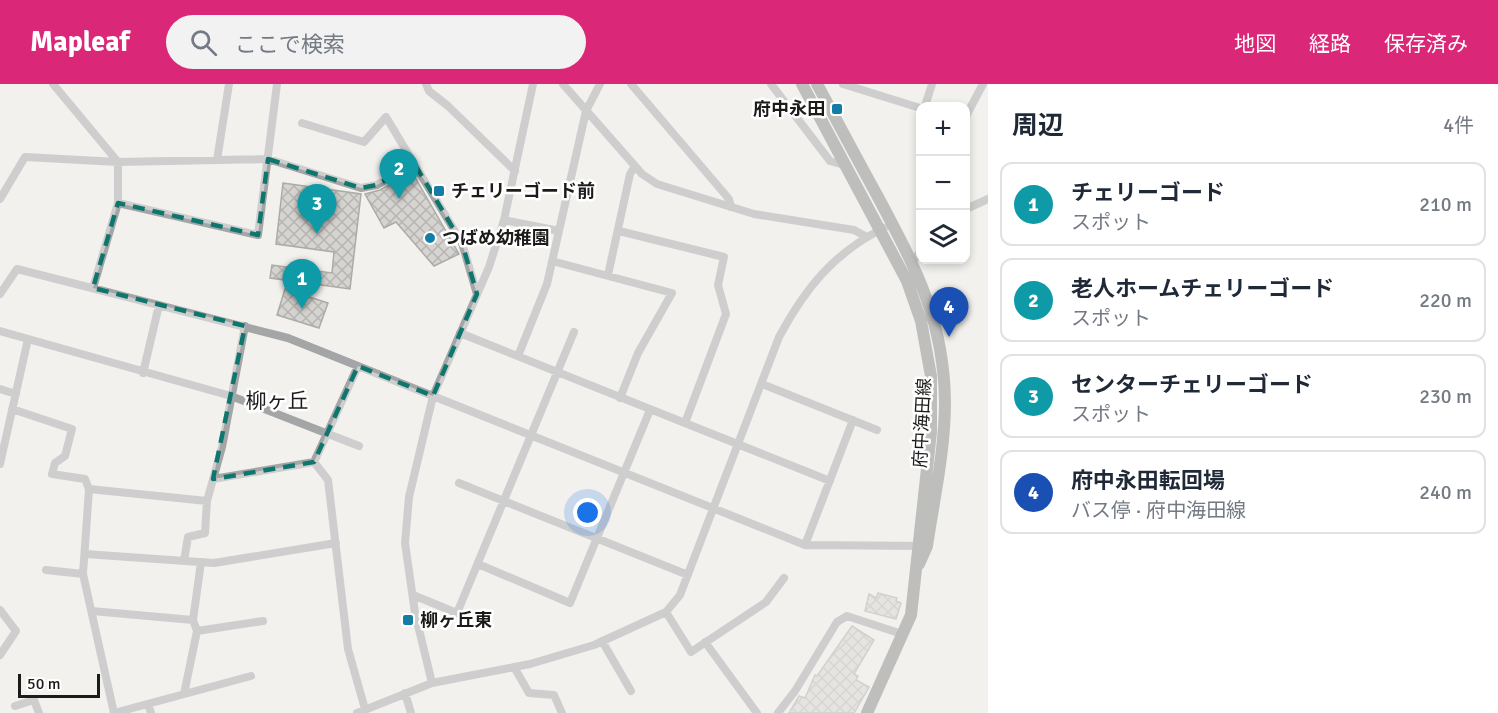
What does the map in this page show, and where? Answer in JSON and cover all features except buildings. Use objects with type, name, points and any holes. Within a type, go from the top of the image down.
[{"type":"main road","name":"府中海田線","points":[[802,84],[912,294],[929,362],[932,418],[922,546]]},
{"type":"main road","name":"府中海田線","points":[[817,84],[892,224],[916,256]]},
{"type":"main road","name":"府中海田線","points":[[867,713],[911,615],[915,573],[943,442],[944,386],[936,329],[919,264]]},
{"type":"street","points":[[53,84],[118,162],[118,203],[93,288]]},
{"type":"street","points":[[218,160],[229,84]]},
{"type":"street","points":[[118,203],[258,234],[277,84]]},
{"type":"street","points":[[426,84],[429,91],[448,106],[514,171]]},
{"type":"street","points":[[432,683],[413,595],[405,543],[409,497],[433,396],[477,294],[504,220],[533,84]]},
{"type":"street","points":[[563,84],[635,166],[657,184],[754,214],[854,230],[867,237]]},
{"type":"street","points":[[518,356],[547,284],[586,111],[600,84]]},
{"type":"street","points":[[631,84],[729,199],[730,207]]},
{"type":"street","points":[[771,84],[830,161],[844,165]]},
{"type":"street","points":[[843,84],[870,88],[916,104]]},
{"type":"street","points":[[925,102],[932,84]]},
{"type":"street","points":[[970,110],[984,88]]},
{"type":"street","points":[[302,123],[364,142],[386,117],[462,243],[477,294]]},
{"type":"street","points":[[0,199],[25,157],[118,162],[268,159],[361,188],[377,185],[414,163]]},
{"type":"street","points":[[609,274],[630,174],[635,166]]},
{"type":"street","points":[[970,207],[988,199]]},
{"type":"street","points":[[504,220],[559,231]]},
{"type":"street","points":[[314,462],[328,480],[348,649],[361,711],[432,683],[514,667],[602,641],[666,612],[680,595],[779,337],[800,298],[820,274],[867,237],[892,224]]},
{"type":"street","points":[[619,231],[724,257],[718,285],[726,314],[685,423]]},
{"type":"street","points":[[552,261],[609,274],[672,293],[638,353],[620,398]]},
{"type":"street","points":[[0,294],[17,269],[245,326],[288,338],[805,545],[922,546]]},
{"type":"street","points":[[143,373],[159,305]]},
{"type":"street","points":[[184,561],[188,537],[205,533],[207,501],[245,326]]},
{"type":"street","points":[[0,332],[231,396],[359,446]]},
{"type":"street","points":[[413,595],[457,613],[574,332]]},
{"type":"street","points":[[460,333],[830,481]]},
{"type":"street","points":[[0,464],[28,339]]},
{"type":"street","points":[[314,462],[358,366]]},
{"type":"street","points":[[762,384],[877,430]]},
{"type":"street","points":[[0,389],[16,394]]},
{"type":"street","points":[[12,409],[72,429],[65,456],[55,463],[52,474],[86,479],[89,489],[83,574],[114,713],[251,676]]},
{"type":"street","points":[[478,564],[570,603],[650,410]]},
{"type":"street","points":[[805,545],[853,420]]},
{"type":"street","points":[[213,479],[314,462]]},
{"type":"street","points":[[459,483],[688,575]]},
{"type":"street","points":[[89,489],[207,501]]},
{"type":"street","points":[[85,554],[214,563],[336,543]]},
{"type":"street","points":[[184,694],[197,631],[193,620],[201,562]]},
{"type":"street","points":[[46,570],[83,574]]},
{"type":"street","points":[[666,612],[691,652],[766,602],[784,578]]},
{"type":"street","points":[[0,610],[16,631],[0,656]]},
{"type":"street","points":[[92,612],[193,620]]},
{"type":"street","points":[[778,713],[795,692],[837,622],[847,616],[902,634]]},
{"type":"street","points":[[197,631],[263,621]]},
{"type":"street","points":[[602,641],[631,691]]},
{"type":"street","points":[[705,642],[757,713]]},
{"type":"street","points":[[514,667],[529,693],[554,695],[562,713]]},
{"type":"street","points":[[405,693],[411,713]]},
{"type":"street","points":[[15,706],[34,700],[39,713]]},
{"type":"street","points":[[148,704],[151,713]]},
{"type":"highlighted area","points":[[268,159],[361,188],[377,185],[414,163],[462,243],[477,294],[433,396],[358,366],[314,462],[213,479],[245,326],[93,288],[118,203],[258,235]]},
{"type":"place","name":"府中永田","points":[[837,109]]},
{"type":"place","name":"チェリーゴード前","points":[[439,191]]},
{"type":"place","name":"老人ホームチェリーゴード","points":[[399,199]]},
{"type":"place","name":"センターチェリーゴード","points":[[317,234]]},
{"type":"place","name":"つばめ幼稚園","points":[[430,238]]},
{"type":"place","name":"チェリーゴード","points":[[302,309]]},
{"type":"place","name":"府中永田転回場","points":[[949,337]]},
{"type":"place","name":"柳ヶ丘東","points":[[408,620]]},
{"type":"district","name":"柳ヶ丘","points":[[277,401]]}]
